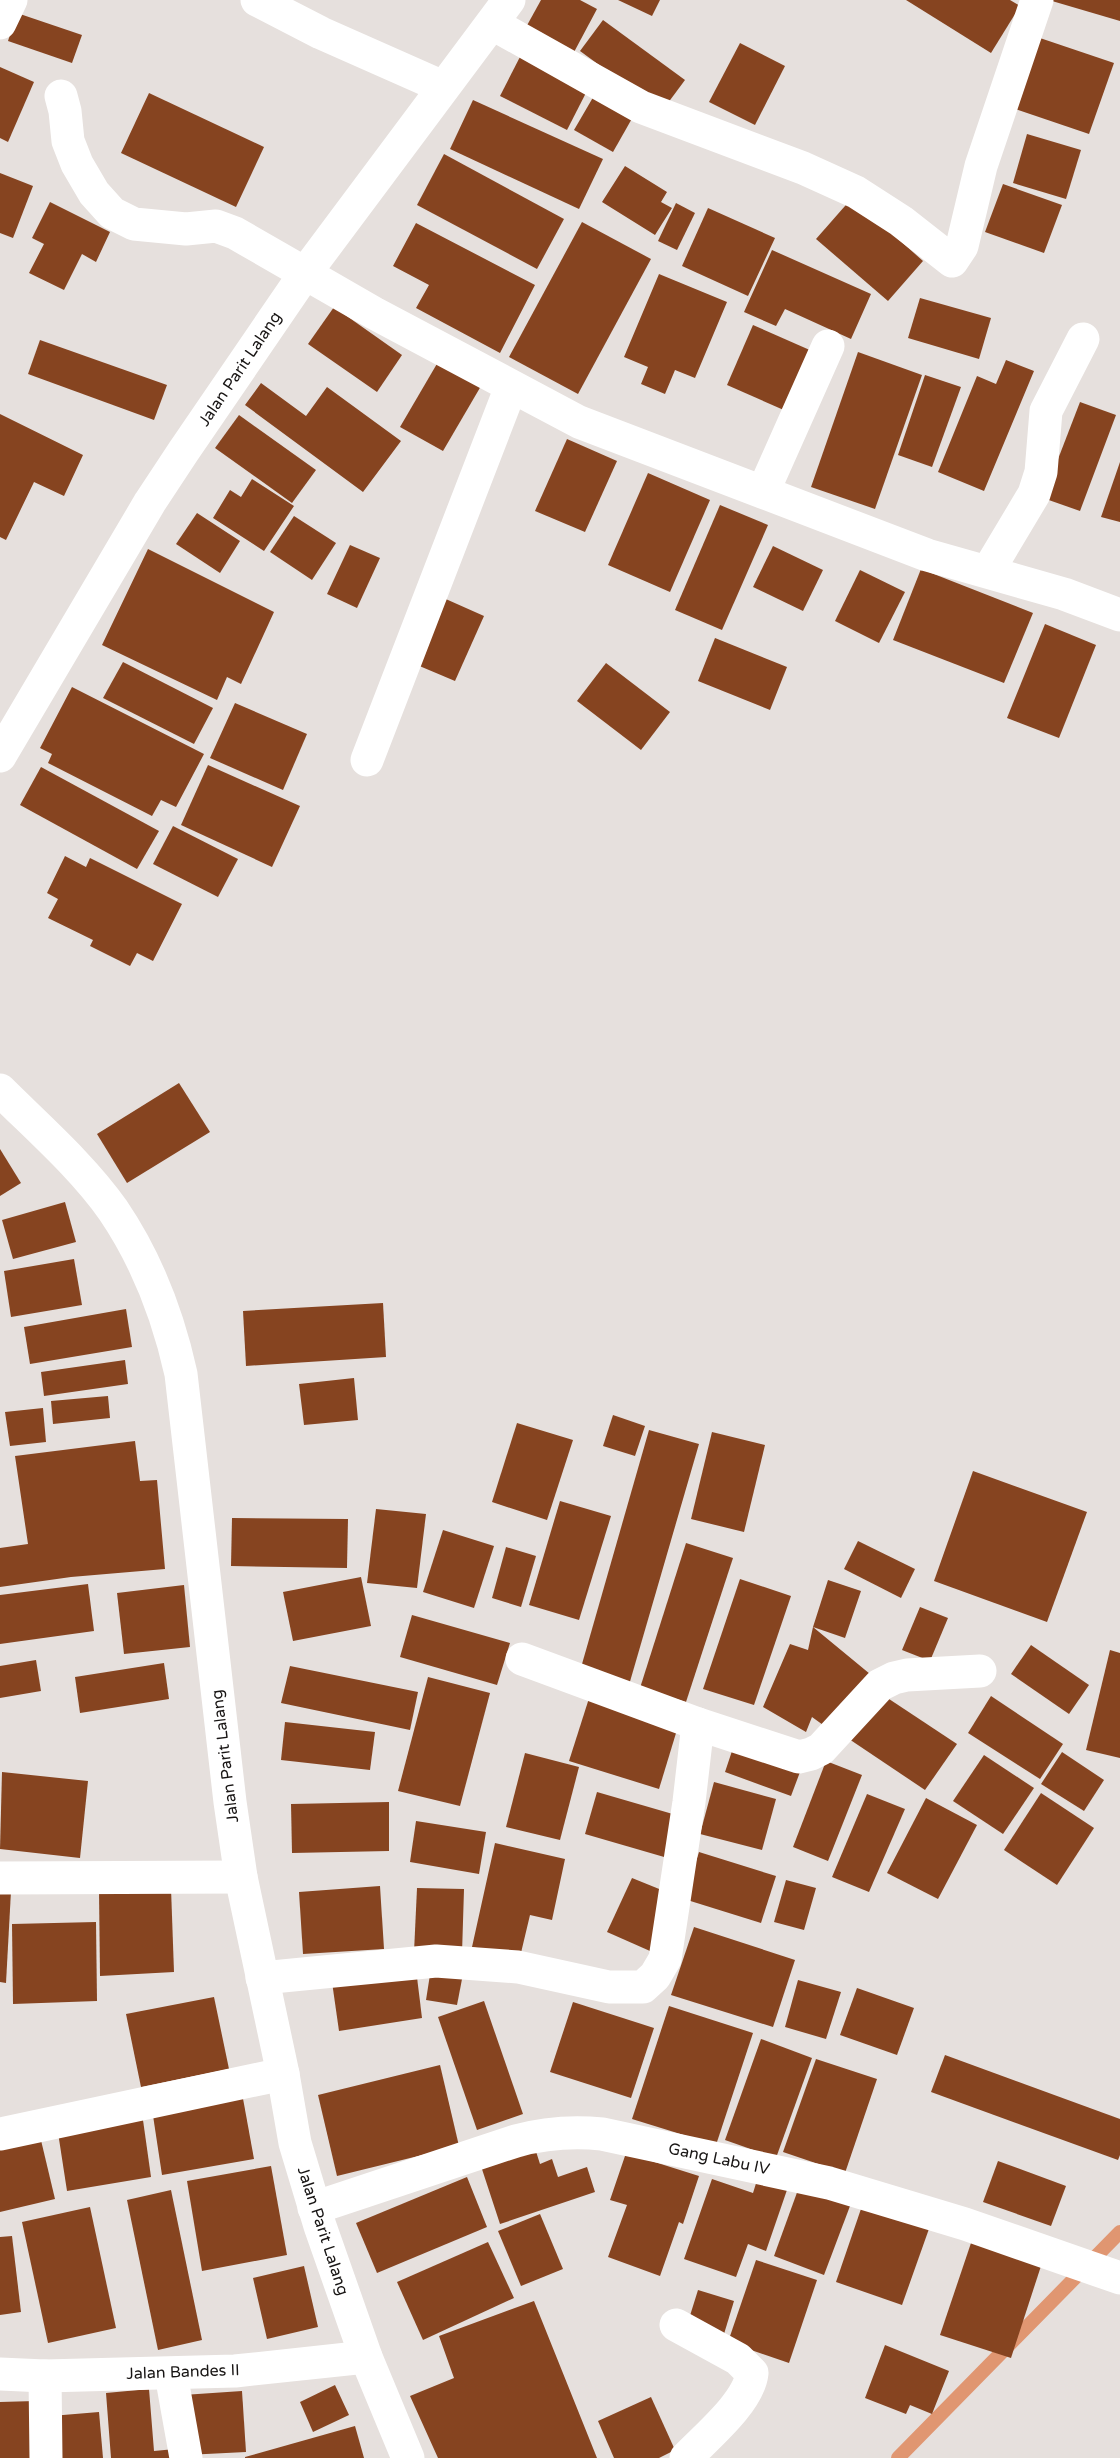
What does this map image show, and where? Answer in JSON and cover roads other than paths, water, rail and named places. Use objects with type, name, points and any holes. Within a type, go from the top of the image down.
[{"type":"street","points":[[0,23],[11,0]]},
{"type":"street","points":[[257,0],[321,33],[443,87]]},
{"type":"street","points":[[501,12],[641,107],[803,168],[856,192],[901,221],[951,261],[962,246],[981,166],[1037,0]]},
{"type":"street","name":"Jalan Parit Lalang","points":[[1,751],[150,502],[306,272],[501,12]]},
{"type":"street","points":[[61,96],[68,141],[77,164],[94,193],[112,213],[134,224],[186,229],[216,226],[235,233],[374,313],[579,422],[927,555],[1064,594],[1120,615]]},
{"type":"street","points":[[988,571],[1034,494],[1041,472],[1046,411],[1083,339]]},
{"type":"street","points":[[763,492],[828,346]]},
{"type":"street","points":[[367,760],[512,387]]},
{"type":"street","name":"Jalan Parit Lalang","points":[[0,1090],[90,1181],[112,1209],[140,1254],[172,1335],[181,1374],[227,1778],[241,1876],[283,2074],[295,2143],[314,2208],[366,2357],[408,2458]]},
{"type":"street","points":[[522,1659],[698,1724],[799,1757],[821,1749],[880,1685],[894,1678],[907,1675],[980,1671]]},
{"type":"street","points":[[262,1978],[436,1961],[518,1967],[609,1987],[643,1987],[656,1976],[665,1959],[689,1802],[698,1724]]},
{"type":"street","points":[[0,1878],[241,1876]]},
{"type":"street","points":[[0,2133],[283,2074]]},
{"type":"street","name":"Gang Labu IV","points":[[314,2208],[516,2141],[546,2133],[579,2132],[602,2134],[829,2183],[965,2224],[1120,2278]]},
{"type":"street","points":[[676,2325],[738,2359],[752,2373],[750,2386],[737,2404],[686,2458]]},
{"type":"street","name":"Jalan Bandes II","points":[[0,2374],[45,2376],[171,2374],[235,2371],[366,2357]]},
{"type":"street","points":[[171,2374],[186,2458]]},
{"type":"street","points":[[45,2376],[46,2458]]},
{"type":"waterway","points":[[898,2458],[1120,2232]]}]
